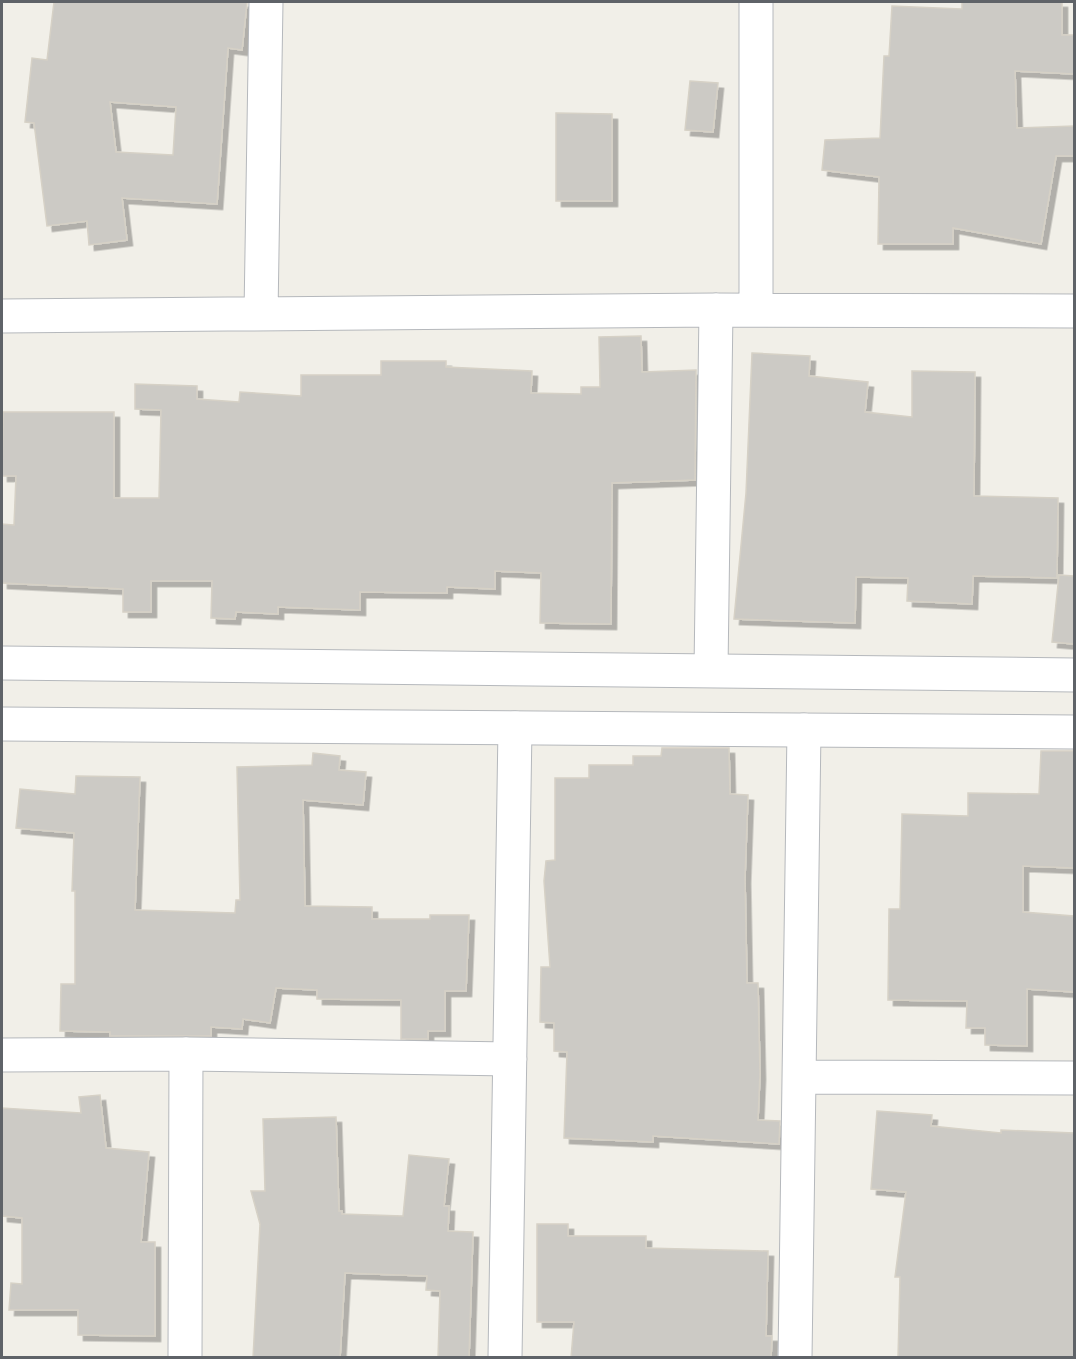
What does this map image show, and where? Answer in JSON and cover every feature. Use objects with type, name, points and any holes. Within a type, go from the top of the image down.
[{"type":"street","points":[[261,314],[266,2]]},
{"type":"street","points":[[756,2],[756,310]]},
{"type":"street","points":[[711,670],[716,310]]},
{"type":"street","points":[[2,316],[716,310],[1074,311]]},
{"type":"street","points":[[2,663],[1074,675]]},
{"type":"street","points":[[2,724],[1074,732]]},
{"type":"street","points":[[505,1358],[515,728]]},
{"type":"street","points":[[795,1358],[804,730]]},
{"type":"street","points":[[2,1055],[186,1054],[510,1059]]},
{"type":"street","points":[[185,1358],[186,1054]]},
{"type":"street","points":[[799,1077],[1074,1078]]},
{"type":"building","points":[[54,2],[247,2],[242,50],[228,48],[217,204],[122,198],[127,240],[89,245],[87,221],[47,226],[34,123],[25,122],[32,58],[47,60]],"holes":[[[110,102],[176,107],[173,155],[116,152]]]},
{"type":"building","points":[[962,2],[1062,2],[1062,35],[1074,35],[1074,74],[1015,71],[1017,128],[1074,126],[1074,156],[1056,156],[1041,244],[953,228],[953,244],[878,244],[879,177],[822,170],[825,140],[880,138],[884,56],[889,56],[892,6],[962,9]]},
{"type":"building","points":[[690,81],[718,83],[713,132],[685,130]]},
{"type":"building","points":[[556,113],[612,114],[612,201],[556,201]]},
{"type":"building","points":[[641,336],[642,372],[696,370],[695,480],[612,483],[611,624],[540,623],[541,573],[495,571],[495,589],[447,587],[447,593],[360,592],[360,610],[278,607],[278,614],[236,612],[235,619],[211,618],[212,581],[151,581],[151,612],[123,612],[123,589],[2,583],[2,524],[14,525],[16,476],[2,476],[3,412],[114,412],[114,498],[159,498],[161,410],[135,409],[135,384],[197,386],[197,399],[239,402],[240,392],[301,396],[301,375],[381,375],[381,361],[446,361],[446,367],[532,371],[531,393],[581,394],[581,387],[600,387],[599,337]]},
{"type":"building","points":[[752,353],[810,356],[809,376],[868,382],[865,412],[912,417],[912,371],[975,372],[974,496],[1058,498],[1057,578],[973,576],[972,604],[907,601],[908,578],[856,577],[855,623],[734,619],[746,493]]},
{"type":"building","points":[[1059,575],[1074,576],[1074,644],[1052,642]]},
{"type":"building","points":[[662,748],[729,748],[730,794],[748,795],[745,878],[747,983],[758,983],[760,1074],[758,1120],[780,1121],[779,1144],[653,1136],[653,1142],[564,1138],[567,1052],[554,1051],[554,1023],[540,1022],[541,967],[550,967],[544,881],[546,861],[555,860],[555,778],[589,778],[589,765],[633,765],[633,756],[661,756]]},
{"type":"building","points":[[1041,751],[1074,751],[1074,868],[1023,866],[1023,912],[1074,916],[1074,992],[1027,989],[1027,1046],[985,1045],[985,1028],[966,1028],[967,1001],[888,1000],[889,909],[900,909],[902,814],[968,816],[968,793],[1039,794]]},
{"type":"building","points":[[313,753],[340,756],[339,770],[366,772],[363,805],[303,800],[305,906],[372,907],[372,919],[430,919],[430,915],[469,915],[466,991],[445,991],[445,1031],[428,1031],[428,1039],[401,1039],[401,1000],[317,999],[317,990],[276,988],[270,1023],[243,1019],[242,1029],[211,1027],[211,1036],[110,1036],[110,1032],[60,1031],[61,984],[75,984],[75,891],[72,891],[74,833],[16,828],[20,789],[75,794],[76,776],[140,777],[135,910],[235,913],[236,900],[240,900],[237,767],[312,765]]},
{"type":"building","points":[[100,1095],[106,1148],[149,1152],[141,1242],[155,1242],[155,1336],[78,1335],[78,1310],[9,1310],[11,1283],[22,1284],[22,1218],[2,1216],[2,1108],[81,1113],[79,1097]]},
{"type":"building","points":[[877,1111],[932,1115],[931,1126],[1001,1133],[1001,1130],[1074,1133],[1074,1358],[898,1358],[900,1277],[895,1277],[906,1192],[871,1189]]},
{"type":"building","points":[[336,1117],[339,1211],[342,1211],[342,1214],[403,1216],[409,1155],[449,1159],[444,1206],[449,1206],[448,1231],[473,1232],[469,1358],[438,1358],[440,1291],[426,1290],[427,1276],[345,1273],[340,1358],[253,1358],[260,1224],[251,1191],[265,1191],[263,1119]]},
{"type":"building","points":[[537,1224],[568,1224],[568,1236],[646,1236],[646,1248],[768,1251],[766,1336],[772,1336],[771,1358],[571,1358],[574,1322],[537,1322]]}]
